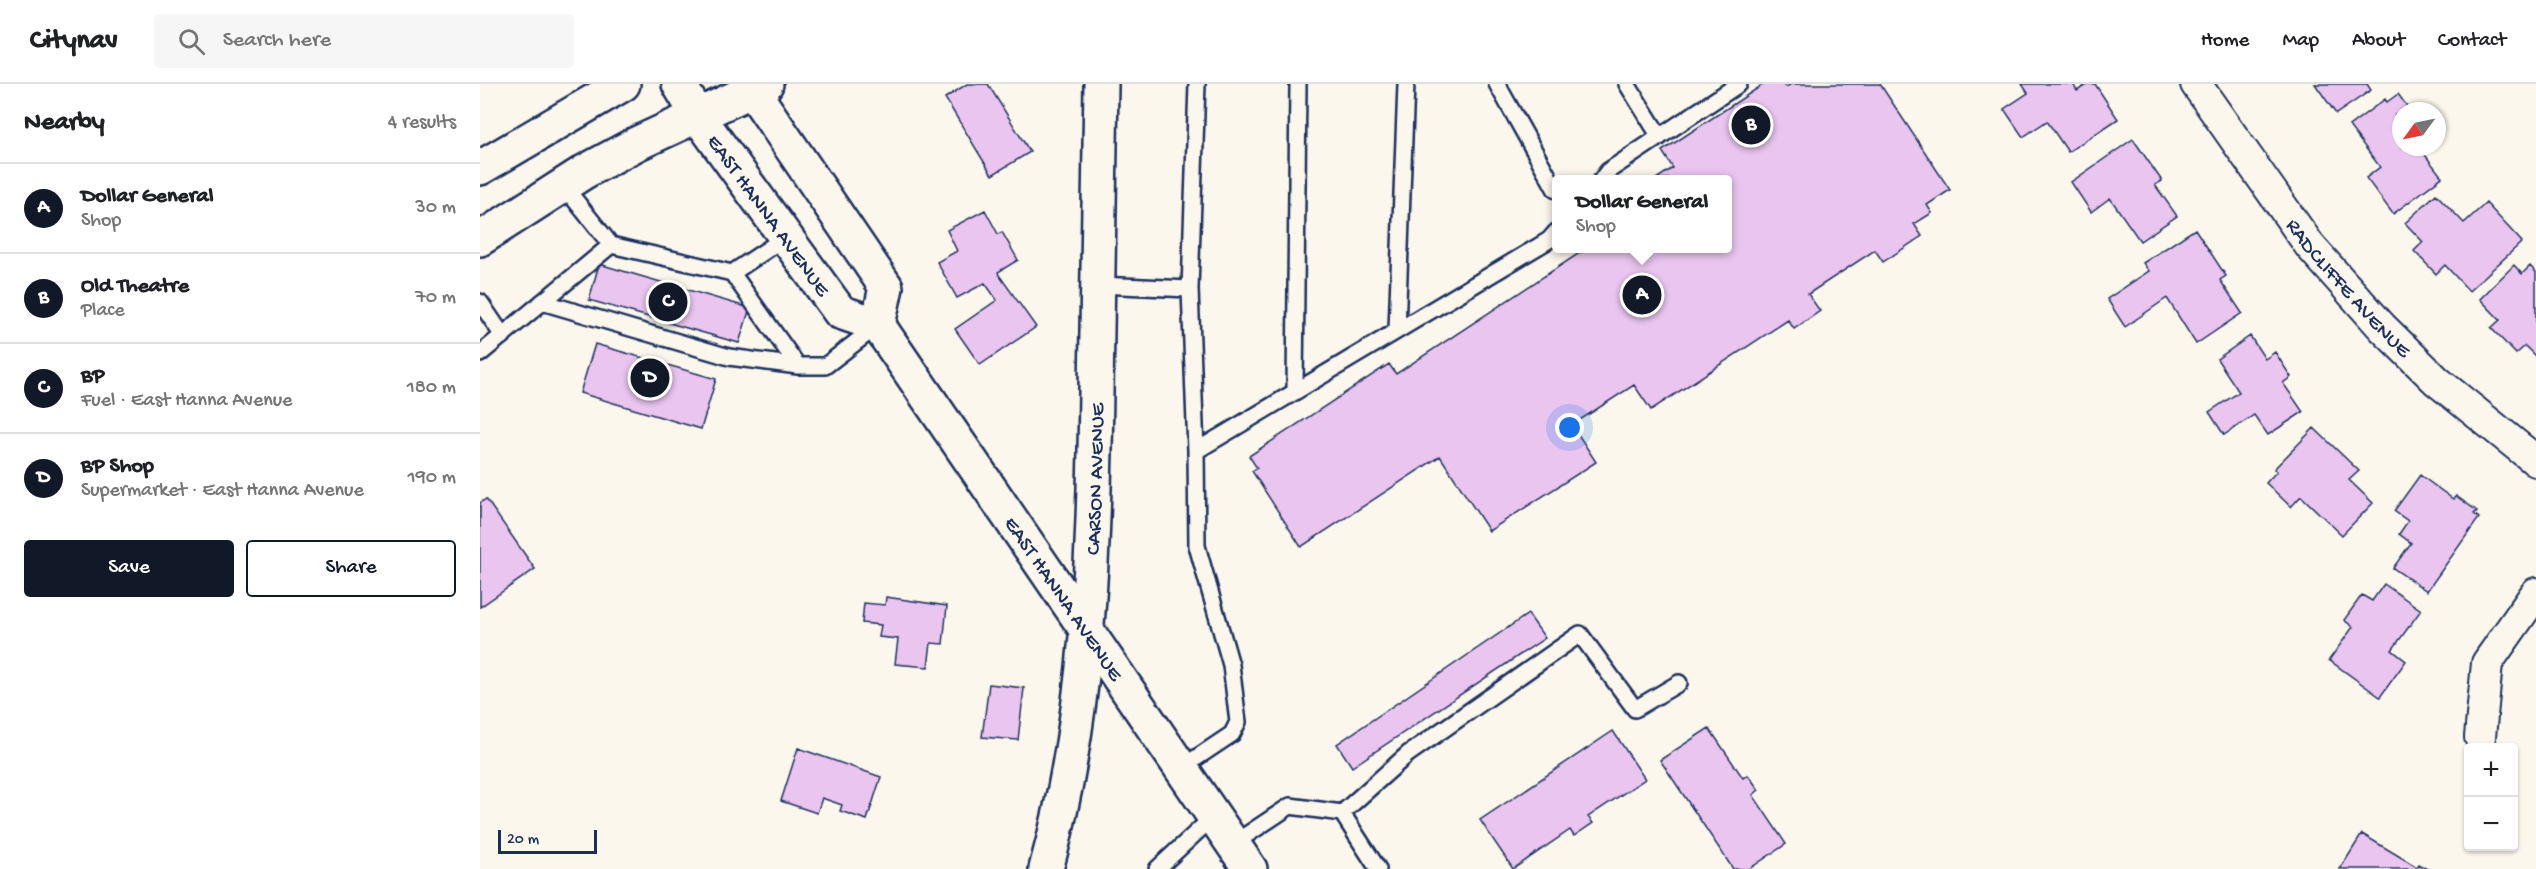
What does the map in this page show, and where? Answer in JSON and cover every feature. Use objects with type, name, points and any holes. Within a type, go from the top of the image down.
[{"type":"main road","points":[[480,168],[623,84]]},
{"type":"main road","name":"EAST HANNA AVENUE","points":[[679,84],[698,116],[840,312],[878,325],[1242,857]]},
{"type":"main road","name":"CARSON AVENUE","points":[[1046,869],[1077,717],[1087,631],[1094,533],[1101,84]]},
{"type":"main road","points":[[480,239],[563,185],[636,144],[756,86],[886,287],[878,325]]},
{"type":"street","name":"RADCLIFFE AVENUE","points":[[2196,84],[2310,246],[2382,327],[2437,381],[2536,461]]},
{"type":"street","points":[[2480,737],[2487,663],[2536,592]]},
{"type":"lane","points":[[1181,768],[1232,734],[1238,722],[1231,665],[1197,546],[1190,289],[1197,84]]},
{"type":"lane","points":[[1295,391],[1298,84]]},
{"type":"lane","points":[[1397,330],[1406,84]]},
{"type":"lane","points":[[1497,84],[1552,181]]},
{"type":"lane","points":[[1626,84],[1660,137]]},
{"type":"lane","points":[[1605,175],[1738,84]]},
{"type":"lane","points":[[563,185],[611,245],[732,273],[798,366]]},
{"type":"lane","points":[[1196,451],[1552,236]]},
{"type":"lane","points":[[732,273],[786,237]]},
{"type":"lane","points":[[480,354],[611,245]]},
{"type":"lane","points":[[1098,285],[1190,289]]},
{"type":"lane","points":[[480,302],[503,336]]},
{"type":"lane","points":[[542,302],[729,357],[798,366],[825,366],[878,325]]},
{"type":"lane","points":[[1242,857],[1290,806],[1342,813],[1408,754],[1580,634],[1635,709],[1679,683]]},
{"type":"lane","points":[[1342,813],[1378,869]]},
{"type":"lane","points":[[1160,868],[1214,816]]},
{"type":"building","points":[[967,84],[988,84],[1030,152],[992,175],[945,98]]},
{"type":"building","points":[[1764,84],[1784,84],[1786,87],[1791,84],[1880,84],[1950,190],[1927,205],[1932,213],[1914,224],[1922,236],[1883,262],[1875,250],[1808,294],[1820,311],[1794,329],[1788,320],[1651,410],[1634,385],[1572,425],[1596,462],[1489,531],[1440,456],[1301,547],[1252,471],[1257,468],[1249,456],[1389,364],[1396,374],[1579,253],[1732,253],[1732,175],[1662,175],[1673,168],[1662,151]]},
{"type":"building","points":[[2022,84],[2073,84],[2077,91],[2088,84],[2095,84],[2118,119],[2068,152],[2047,121],[2023,137],[2004,109],[2028,93]]},
{"type":"building","points":[[2315,84],[2367,84],[2371,90],[2336,114]]},
{"type":"building","points":[[2398,94],[2404,102],[2392,102],[2392,156],[2426,156],[2442,177],[2393,214],[2366,178],[2380,167],[2349,126],[2385,99],[2387,102]]},
{"type":"building","points":[[2133,139],[2162,181],[2155,185],[2177,216],[2140,241],[2110,198],[2091,212],[2071,182]]},
{"type":"building","points":[[2436,194],[2464,223],[2486,203],[2522,242],[2469,291],[2445,265],[2436,274],[2414,251],[2423,242],[2405,223]]},
{"type":"building","points":[[985,210],[998,234],[1002,232],[1018,260],[998,272],[999,275],[1036,327],[980,365],[955,329],[997,300],[985,283],[957,298],[937,262],[957,251],[947,230]]},
{"type":"building","points":[[2195,229],[2226,276],[2220,280],[2242,313],[2196,344],[2167,298],[2125,327],[2107,299],[2149,271],[2143,263]]},
{"type":"building","points":[[599,264],[750,308],[739,343],[589,300]]},
{"type":"building","points":[[2514,265],[2522,274],[2530,266],[2536,272],[2536,357],[2525,346],[2516,354],[2491,328],[2500,320],[2480,299]]},
{"type":"building","points":[[2250,336],[2265,359],[2275,352],[2291,377],[2283,383],[2303,412],[2268,435],[2254,415],[2224,435],[2209,412],[2239,392],[2217,359]]},
{"type":"building","points":[[595,344],[716,379],[701,429],[580,393]]},
{"type":"building","points":[[2314,428],[2359,471],[2349,480],[2373,503],[2342,535],[2301,496],[2291,507],[2266,483],[2277,471],[2274,469]]},
{"type":"building","points":[[2420,475],[2453,499],[2456,496],[2477,511],[2474,514],[2479,518],[2427,591],[2393,568],[2411,543],[2399,534],[2408,521],[2394,511]]},
{"type":"building","points":[[486,499],[535,569],[480,607],[480,503]]},
{"type":"building","points":[[2384,584],[2421,610],[2392,650],[2406,661],[2380,697],[2329,660],[2353,627],[2344,620],[2362,595],[2372,601]]},
{"type":"building","points":[[886,597],[947,606],[943,644],[931,643],[928,667],[895,664],[898,639],[879,637],[881,625],[862,623],[864,603],[885,605]]},
{"type":"building","points":[[1528,614],[1545,638],[1352,767],[1337,744]]},
{"type":"building","points":[[989,684],[1024,688],[1018,740],[982,737]]},
{"type":"building","points":[[1709,728],[1743,778],[1748,775],[1759,790],[1753,795],[1786,844],[1749,869],[1733,869],[1660,760]]},
{"type":"building","points":[[1613,731],[1645,779],[1588,817],[1593,823],[1574,836],[1570,830],[1513,869],[1480,820]]},
{"type":"building","points":[[798,748],[881,777],[867,820],[840,811],[842,805],[822,798],[817,813],[781,801]]},
{"type":"building","points":[[2362,834],[2417,867],[2419,864],[2427,869],[2340,869]]},
{"type":"place","name":"Old Theatre","points":[[1751,125]]},
{"type":"place","name":"Dollar General","points":[[1642,295]]},
{"type":"place","name":"BP","points":[[668,302]]},
{"type":"place","name":"BP Shop","points":[[650,378]]}]
